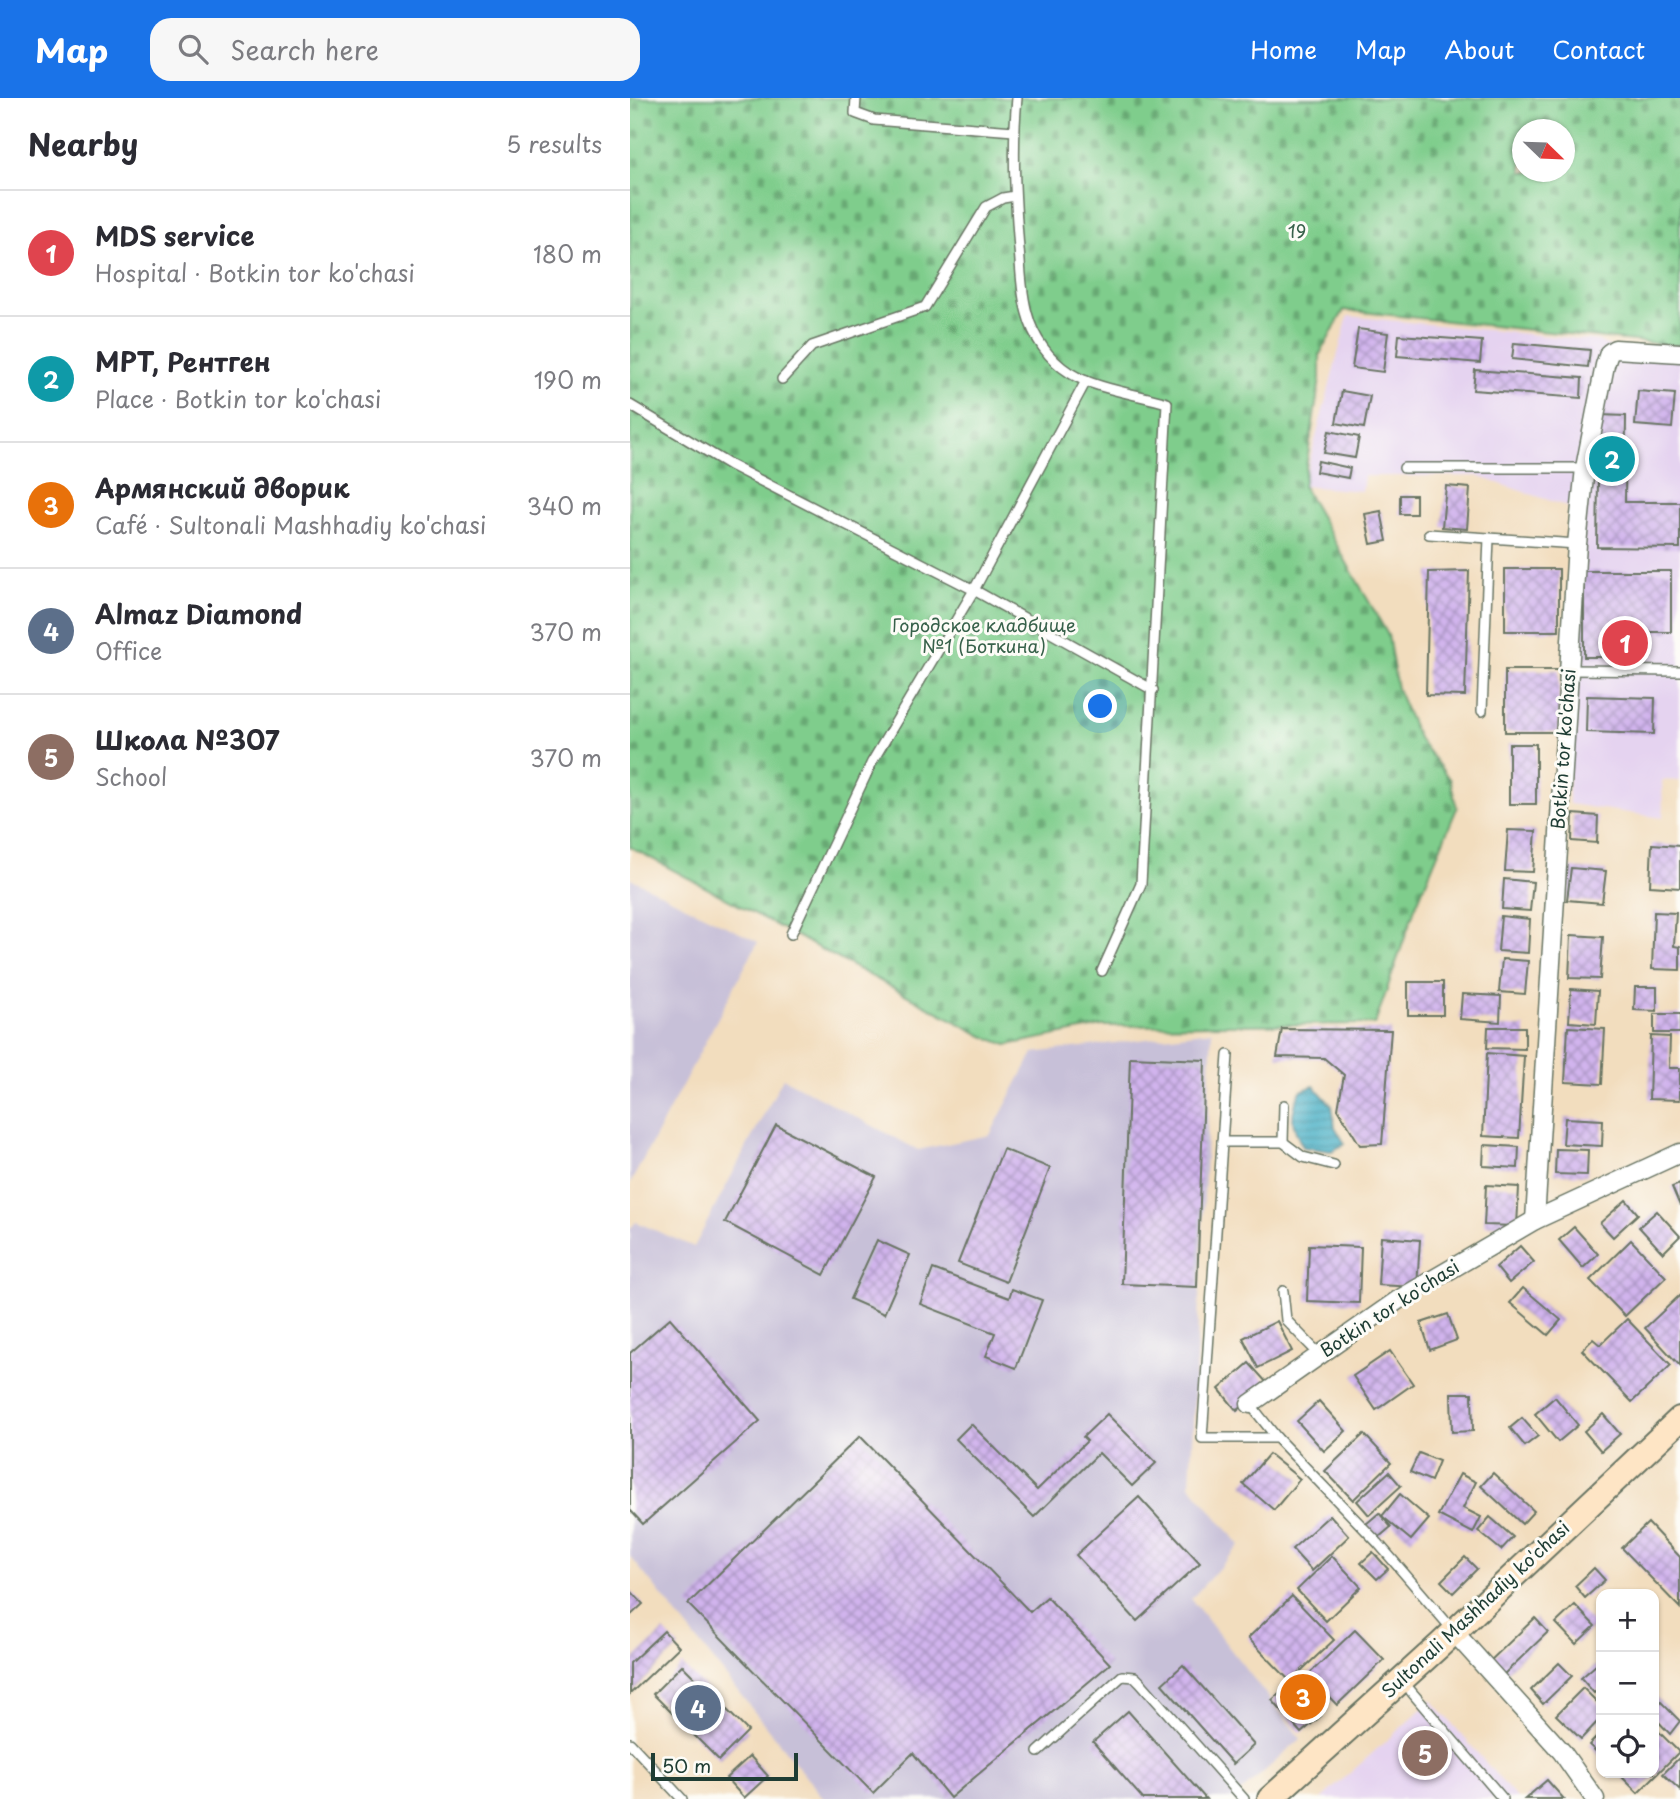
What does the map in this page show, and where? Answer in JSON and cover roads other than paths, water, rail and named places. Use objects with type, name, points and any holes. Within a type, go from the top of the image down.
[{"type":"street","name":"Botkin tor ko'chasi","points":[[1535,1220],[1577,544],[1585,468],[1609,353],[1615,349],[1680,353]]},
{"type":"street","name":"Botkin tor ko'chasi","points":[[1250,1405],[1398,1300],[1535,1220],[1680,1153]]},
{"type":"street","name":"Sultonali Mashhadiy ko'chasi","points":[[1287,1799],[1409,1689],[1458,1636],[1680,1419]]},
{"type":"street","name":"Sultonali Mashhadiy ko'chasi","points":[[1270,1799],[1680,1439]]},
{"type":"street","points":[[1458,1636],[1562,1752],[1595,1799]]},
{"type":"lane","points":[[856,98],[855,113],[874,120],[1014,131]]},
{"type":"lane","points":[[1017,98],[1014,131],[1015,196],[1027,314],[1040,343],[1050,356],[1072,374],[1086,381],[1167,403],[1141,884],[1102,971]]},
{"type":"lane","points":[[782,379],[812,346],[925,307],[986,207],[1003,198],[1015,196]]},
{"type":"lane","points":[[791,934],[872,762],[974,590],[1086,381]]},
{"type":"lane","points":[[632,410],[730,465],[974,590],[1153,690]]},
{"type":"lane","points":[[1404,468],[1585,468]]},
{"type":"lane","points":[[1429,534],[1577,544]]},
{"type":"lane","points":[[1482,711],[1489,538]]},
{"type":"lane","points":[[1569,670],[1680,671]]},
{"type":"lane","points":[[1228,1055],[1202,1438],[1277,1438]]},
{"type":"lane","points":[[1283,1142],[1284,1105]]},
{"type":"lane","points":[[1222,1142],[1283,1142],[1303,1157],[1334,1165]]},
{"type":"lane","points":[[1283,1291],[1286,1320],[1320,1355]]},
{"type":"lane","points":[[1250,1405],[1458,1636]]},
{"type":"lane","points":[[1038,1752],[1122,1676],[1129,1676],[1140,1682],[1244,1799]]},
{"type":"lane","points":[[1409,1689],[1503,1799]]},
{"type":"lane","points":[[630,1743],[682,1799]]},
{"type":"water","points":[[1314,1086],[1332,1106],[1335,1127],[1345,1144],[1331,1151],[1303,1147],[1294,1126],[1293,1113],[1301,1091]]},
{"type":"place","name":"МРТ, Рентген","points":[[1612,459]]},
{"type":"place","name":"MDS service","points":[[1625,643]]},
{"type":"place","name":"Армянский дворик","points":[[1303,1697]]},
{"type":"place","name":"Almaz Diamond","points":[[698,1708]]},
{"type":"place","name":"Школа №307","points":[[1425,1753]]},
{"type":"park label","name":"19","points":[[1297,232]]},
{"type":"park label","name":"Городское кладбище №1 (Боткина)","points":[[984,636]]}]
